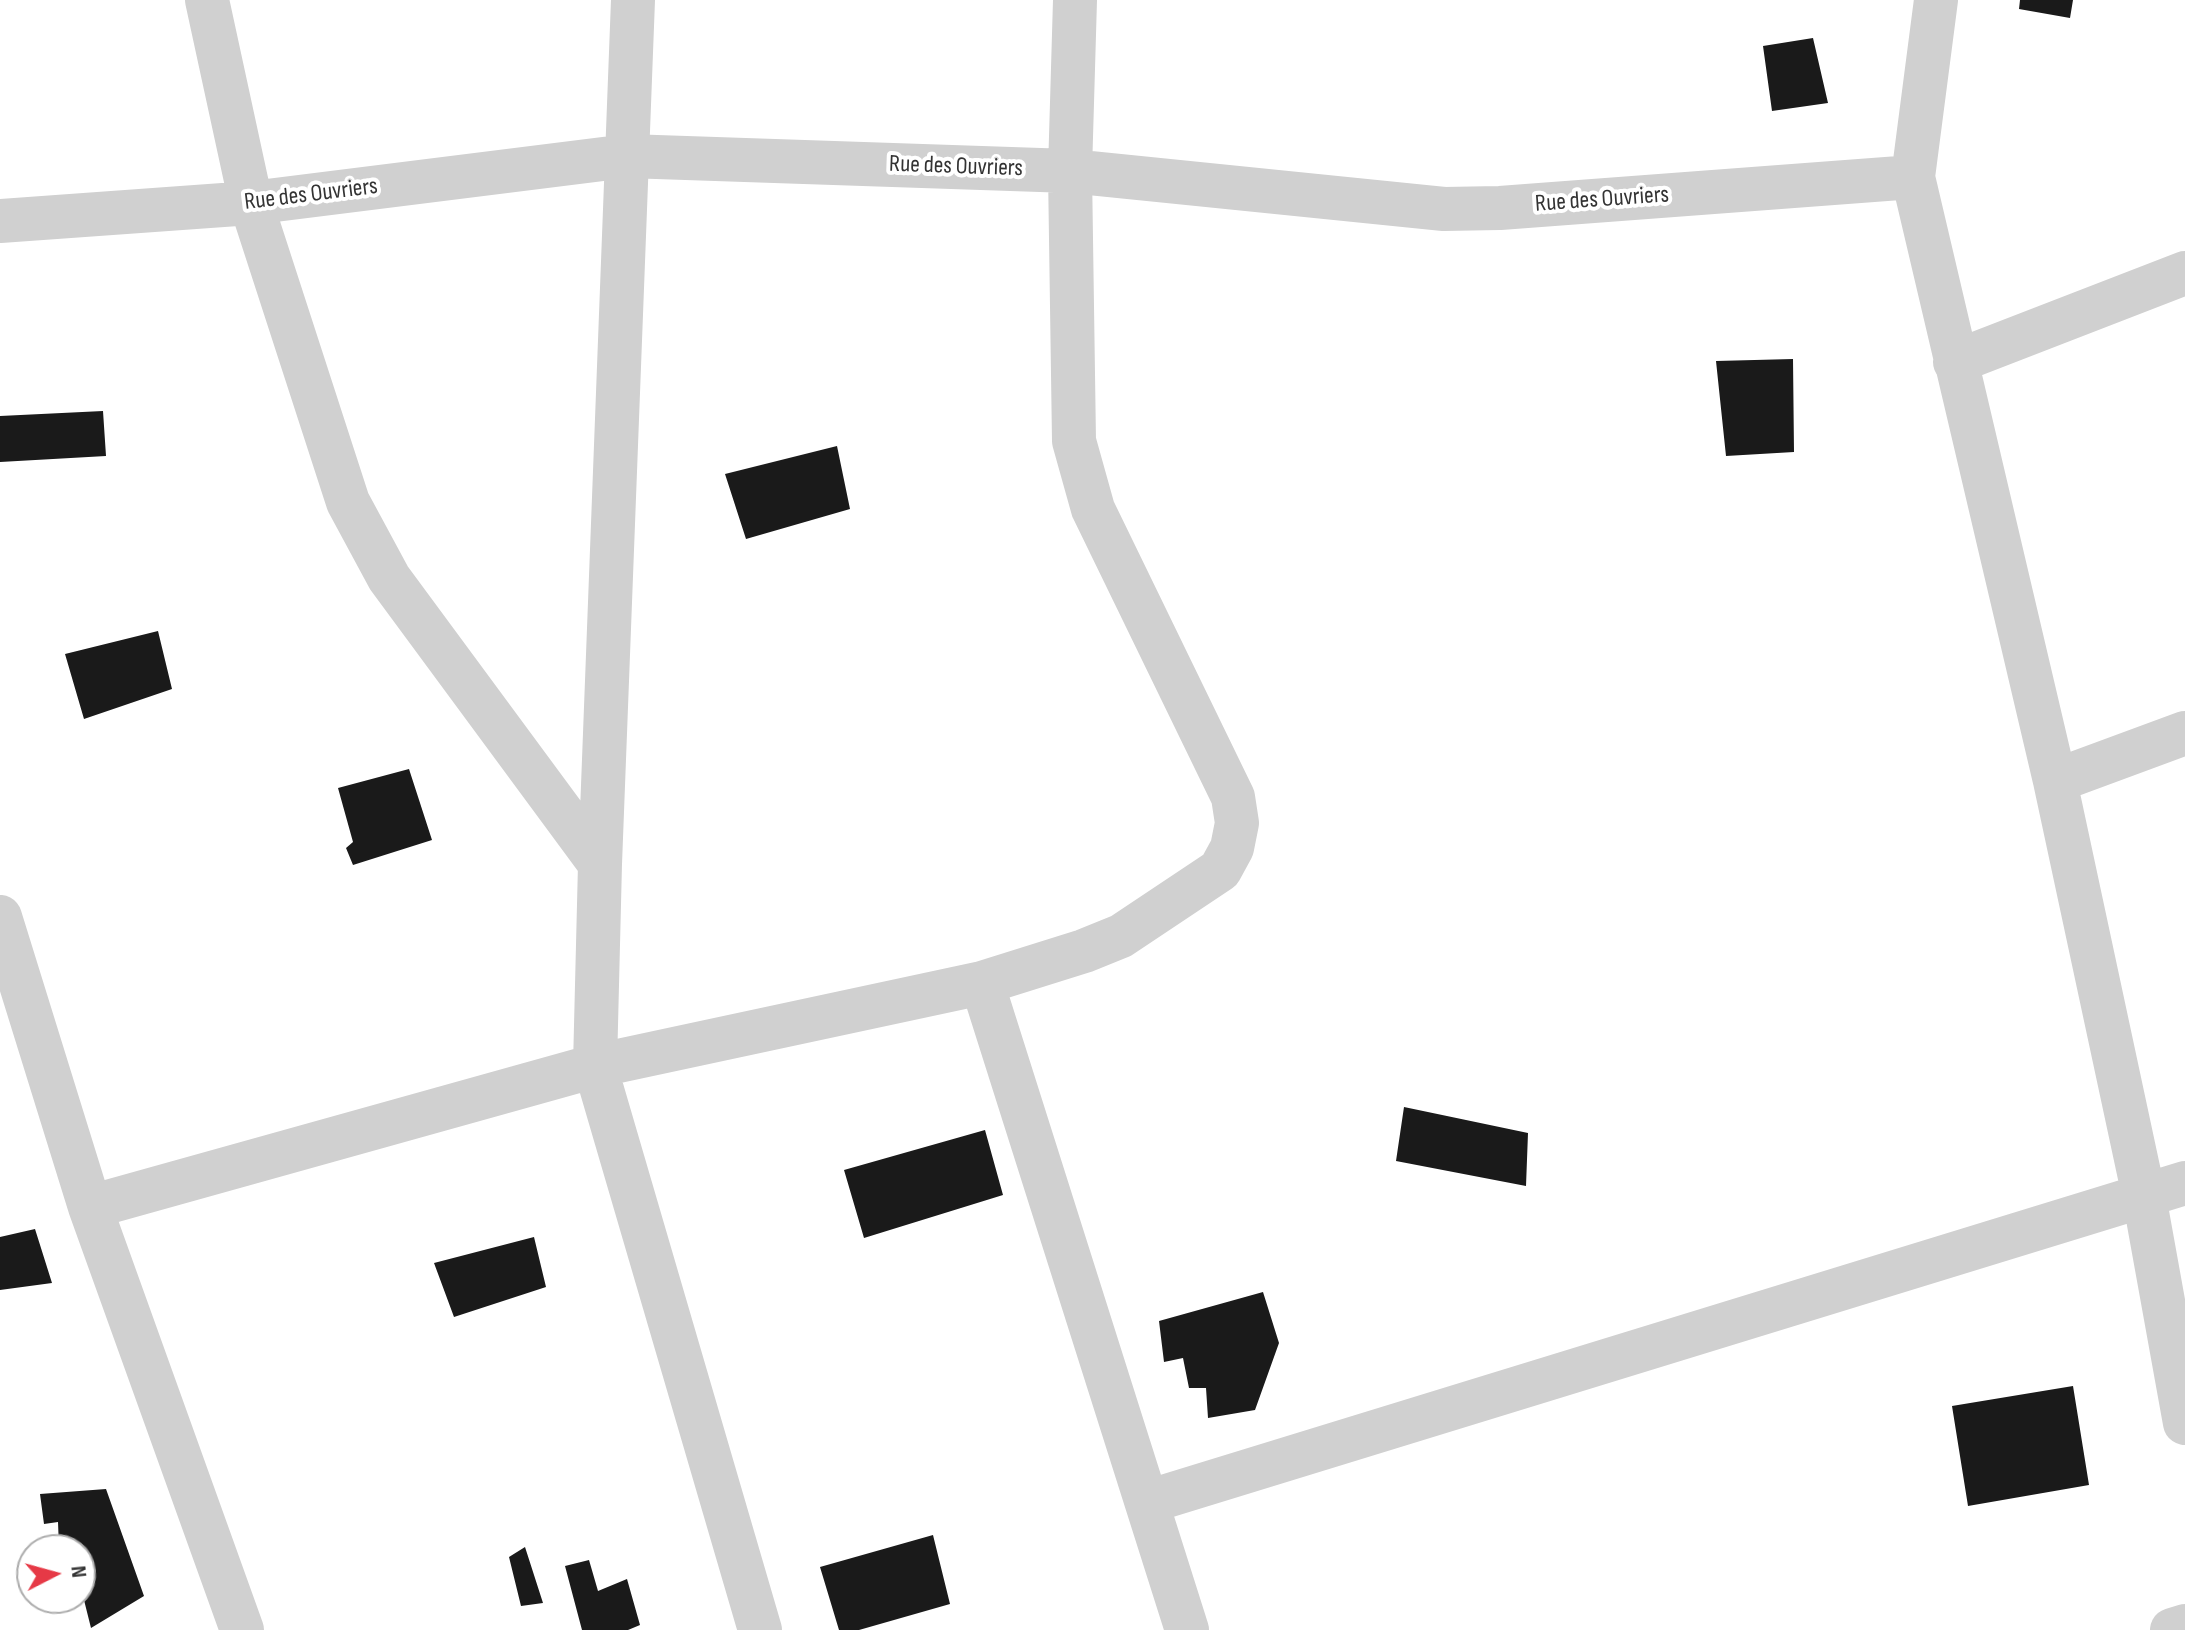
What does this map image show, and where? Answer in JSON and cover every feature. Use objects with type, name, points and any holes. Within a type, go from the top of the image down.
[{"type":"street","points":[[207,0],[251,203],[348,502],[389,578],[600,864]]},
{"type":"street","points":[[633,0],[595,1066],[760,1630]]},
{"type":"street","points":[[90,1207],[595,1066],[982,983],[1121,936],[1220,870],[1232,848],[1237,823],[1233,797],[1093,509],[1074,441],[1070,171],[1075,0]]},
{"type":"street","points":[[1936,0],[1913,177],[2055,781],[2144,1196],[2185,1423]]},
{"type":"street","name":"Rue des Ouvriers","points":[[0,221],[251,203],[627,156],[1070,171],[1444,209],[1500,208],[1913,177]]},
{"type":"street","points":[[1955,362],[2185,273]]},
{"type":"street","points":[[2055,781],[2185,733]]},
{"type":"street","points":[[0,917],[90,1207],[242,1630]]},
{"type":"street","points":[[982,983],[1187,1630]]},
{"type":"street","points":[[1147,1502],[2185,1183]]},
{"type":"street","points":[[2172,1630],[2185,1626]]},
{"type":"building","points":[[2020,0],[2073,0],[2070,18],[2019,9]]},
{"type":"building","points":[[1813,38],[1828,103],[1772,111],[1763,46]]},
{"type":"building","points":[[1793,359],[1794,452],[1726,456],[1716,361]]},
{"type":"building","points":[[103,411],[106,456],[0,462],[0,416]]},
{"type":"building","points":[[837,446],[850,509],[746,539],[725,474]]},
{"type":"building","points":[[158,631],[172,689],[84,719],[65,654]]},
{"type":"building","points":[[409,769],[432,840],[353,865],[346,848],[353,842],[338,788]]},
{"type":"building","points":[[1404,1107],[1528,1133],[1526,1186],[1396,1161]]},
{"type":"building","points":[[985,1130],[1003,1195],[864,1238],[844,1170]]},
{"type":"building","points":[[35,1229],[52,1283],[0,1290],[0,1237]]},
{"type":"building","points":[[534,1237],[546,1287],[454,1317],[434,1263]]},
{"type":"building","points":[[1263,1292],[1279,1343],[1255,1410],[1208,1418],[1206,1388],[1189,1388],[1183,1358],[1164,1362],[1159,1321]]},
{"type":"building","points":[[2073,1386],[2089,1485],[1968,1506],[1952,1406]]},
{"type":"building","points":[[106,1489],[144,1596],[91,1628],[88,1614],[96,1614],[96,1534],[58,1534],[58,1522],[44,1524],[40,1494]]},
{"type":"building","points":[[933,1535],[950,1604],[859,1630],[839,1630],[820,1567]]},
{"type":"building","points":[[525,1547],[543,1603],[521,1606],[509,1557]]},
{"type":"building","points":[[589,1560],[598,1591],[627,1579],[640,1625],[628,1630],[582,1630],[565,1566]]}]
